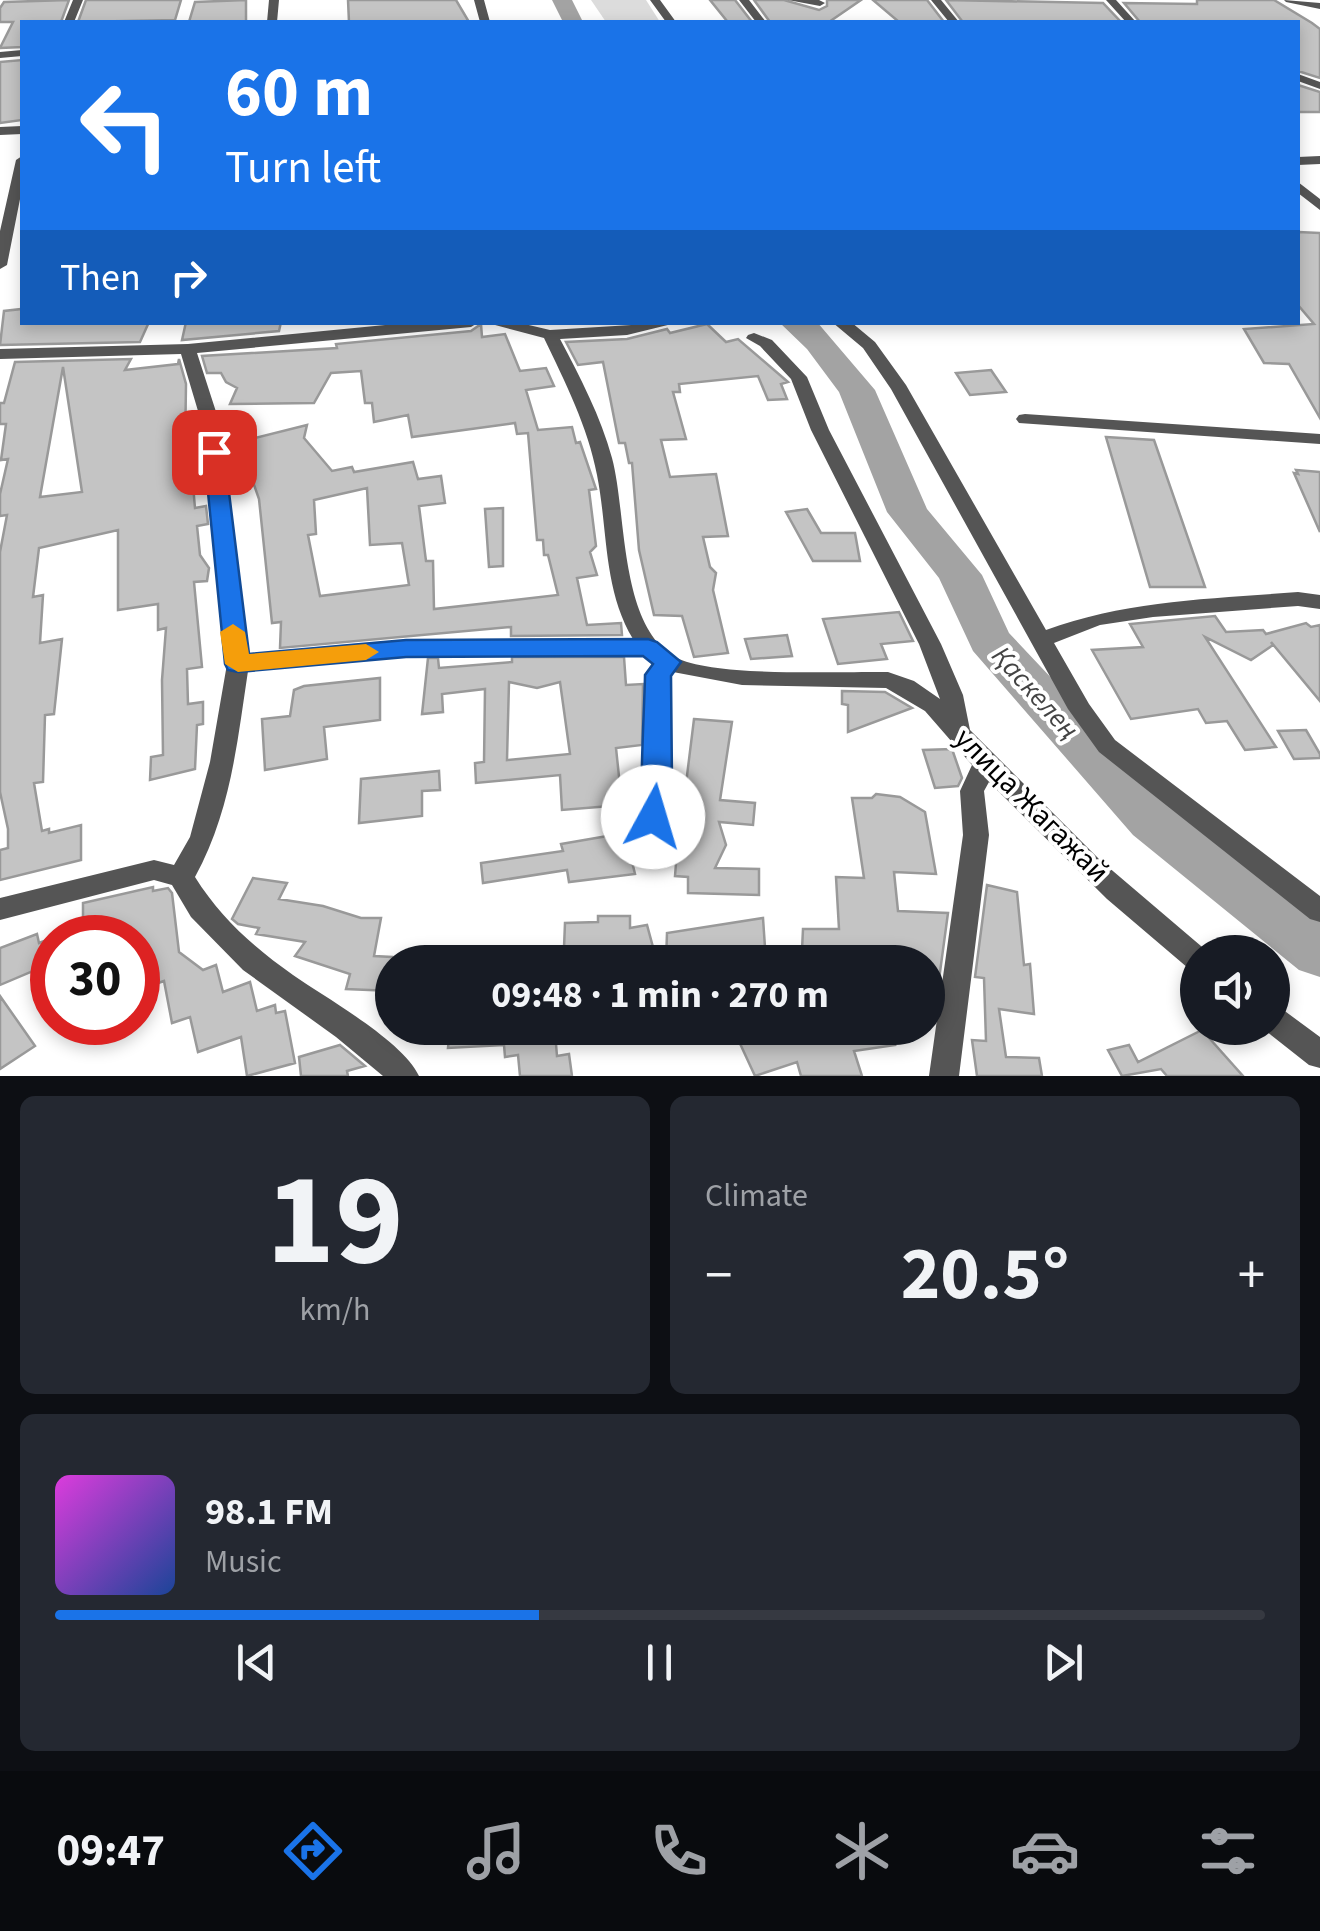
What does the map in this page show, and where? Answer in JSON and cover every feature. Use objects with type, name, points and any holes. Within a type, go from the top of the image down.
[{"type":"street","points":[[744,0],[759,20]]},
{"type":"street","points":[[793,0],[820,3]]},
{"type":"street","points":[[936,0],[952,20]]},
{"type":"street","points":[[1111,0],[1130,20]]},
{"type":"street","points":[[1289,0],[1320,6]]},
{"type":"street","points":[[0,265],[20,172]]},
{"type":"street","points":[[1300,188],[1320,206]]},
{"type":"street","points":[[279,343],[285,325]]},
{"type":"street","points":[[0,354],[188,349],[444,325]]},
{"type":"street","points":[[505,325],[550,335],[663,325]]},
{"type":"street","points":[[844,325],[869,345],[900,389],[1080,710],[1107,746],[1320,910]]},
{"type":"street","points":[[550,335],[602,457],[619,576],[658,655],[658,782],[648,852]]},
{"type":"street","points":[[754,338],[778,354],[799,376],[820,430],[930,644],[951,695],[958,732]]},
{"type":"street","points":[[0,909],[168,873],[202,838],[222,762],[238,664],[210,421],[188,349]]},
{"type":"street","points":[[1025,418],[1320,440]]},
{"type":"street","points":[[1042,640],[1096,620],[1152,610],[1298,600],[1320,602]]},
{"type":"street","name":"улица Жагажай","points":[[238,664],[406,648],[658,655],[721,675],[888,680],[927,697],[985,764],[1180,943]]},
{"type":"street","points":[[944,1076],[976,835],[972,790],[985,764]]},
{"type":"street","points":[[168,873],[238,952],[327,1013],[404,1076]]},
{"type":"street","points":[[1290,1032],[1320,1054]]},
{"type":"shaded area","points":[[591,0],[646,0],[659,20],[605,20]]},
{"type":"building","points":[[69,0],[62,20],[20,20],[20,47],[0,48],[13,22],[0,22],[4,2]]},
{"type":"building","points":[[86,0],[181,0],[175,20],[79,20]]},
{"type":"building","points":[[246,0],[246,20],[190,20],[195,2]]},
{"type":"building","points":[[348,0],[456,0],[468,20],[349,20]]},
{"type":"building","points":[[710,0],[735,0],[750,20],[726,20]]},
{"type":"building","points":[[754,0],[784,0],[819,10],[827,6],[827,0],[861,0],[832,20],[769,20]]},
{"type":"building","points":[[873,0],[927,0],[942,20],[897,20]]},
{"type":"building","points":[[946,0],[1103,3],[1119,20],[961,20]]},
{"type":"building","points":[[1197,0],[1274,0],[1320,29],[1320,78],[1300,72],[1300,20],[1138,20],[1124,3],[1197,4]]},
{"type":"building","points":[[20,60],[20,120],[0,123],[0,62]]},
{"type":"building","points":[[1300,86],[1320,92],[1320,112],[1300,112]]},
{"type":"building","points":[[1300,232],[1320,233],[1320,418],[1289,364],[1264,363],[1244,329],[1314,324],[1300,307]]},
{"type":"building","points":[[20,309],[20,325],[148,325],[140,342],[0,345],[4,311]]},
{"type":"building","points":[[185,325],[280,325],[279,331],[182,340]]},
{"type":"building","points":[[481,325],[482,337],[505,334],[520,371],[546,368],[554,386],[526,390],[538,430],[572,427],[596,489],[589,490],[596,546],[590,552],[597,575],[577,578],[587,625],[621,623],[622,635],[511,636],[511,627],[280,648],[281,622],[272,623],[259,499],[239,442],[307,425],[304,438],[332,471],[352,467],[354,472],[413,462],[418,479],[441,476],[445,503],[419,506],[426,561],[433,561],[434,609],[558,595],[543,540],[537,540],[528,433],[517,434],[515,423],[412,437],[408,415],[374,422],[372,403],[365,403],[361,371],[331,373],[314,403],[230,404],[237,388],[226,382],[221,373],[207,373],[202,356],[337,348],[336,344],[471,331]],"holes":[[[367,488],[370,545],[402,543],[409,585],[320,596],[308,535],[316,534],[314,500]]]},
{"type":"building","points":[[708,325],[726,342],[738,339],[788,382],[781,384],[787,399],[768,400],[758,376],[679,384],[680,392],[673,392],[686,439],[661,440],[670,477],[716,474],[728,536],[703,537],[710,567],[716,573],[713,590],[728,653],[694,657],[682,616],[654,615],[639,550],[632,463],[625,443],[619,443],[603,362],[578,365],[566,342],[627,339],[667,329],[670,333]]},
{"type":"building","points":[[131,359],[125,370],[178,364],[179,359],[186,384],[185,451],[190,450],[195,508],[206,506],[208,524],[197,526],[200,555],[209,568],[207,581],[194,582],[202,667],[187,669],[188,704],[203,702],[203,724],[197,725],[195,769],[150,780],[151,757],[163,755],[166,628],[158,630],[158,604],[118,610],[118,530],[39,548],[33,597],[43,595],[40,643],[62,639],[54,714],[45,715],[43,782],[34,783],[42,831],[49,829],[49,833],[81,825],[81,860],[0,880],[0,850],[8,848],[0,792],[0,552],[7,515],[0,516],[0,494],[8,459],[1,460],[6,424],[0,424],[0,403],[4,403],[15,362]],"holes":[[[63,367],[82,492],[40,497]]]},
{"type":"building","points":[[991,370],[1006,392],[970,395],[956,373]]},
{"type":"building","points":[[1106,437],[1154,440],[1205,587],[1150,587]]},
{"type":"building","points":[[1296,470],[1320,472],[1320,532],[1294,473],[1298,474]]},
{"type":"building","points":[[503,508],[503,566],[489,567],[485,509]]},
{"type":"building","points":[[807,509],[821,533],[855,533],[860,561],[813,561],[786,512]]},
{"type":"building","points":[[899,612],[913,641],[881,644],[887,659],[838,664],[823,619]]},
{"type":"building","points":[[1215,616],[1226,632],[1263,630],[1266,634],[1306,623],[1311,627],[1320,625],[1320,701],[1271,642],[1273,645],[1251,660],[1205,637],[1276,747],[1245,750],[1227,721],[1206,723],[1198,709],[1131,719],[1092,650],[1143,647],[1130,624]]},
{"type":"building","points":[[787,635],[792,656],[751,659],[745,639]]},
{"type":"building","points":[[512,657],[624,657],[626,685],[643,684],[642,745],[616,748],[622,805],[562,810],[560,775],[476,783],[475,763],[484,762],[485,689],[442,694],[443,712],[422,714],[428,658],[438,658],[439,668],[512,662]],"holes":[[[509,682],[537,688],[560,682],[570,754],[507,760]]]},
{"type":"building","points":[[380,678],[380,720],[324,727],[327,759],[265,770],[262,719],[290,716],[294,690]]},
{"type":"building","points":[[842,691],[885,692],[912,708],[848,732],[848,705],[842,704]]},
{"type":"building","points":[[694,719],[732,722],[720,800],[755,803],[753,825],[719,822],[726,845],[715,868],[759,869],[759,895],[688,893],[688,877],[675,876],[679,826],[672,826],[672,799],[684,800]]},
{"type":"building","points":[[1306,730],[1320,758],[1294,759],[1278,731]]},
{"type":"building","points":[[952,749],[962,778],[958,786],[935,788],[923,750]]},
{"type":"building","points":[[439,771],[440,790],[422,791],[422,816],[359,823],[361,779]]},
{"type":"building","points":[[876,794],[900,797],[925,812],[936,874],[894,872],[898,911],[948,913],[944,945],[802,945],[803,929],[839,929],[836,877],[864,878],[852,798],[872,798]]},
{"type":"building","points":[[625,833],[635,874],[569,882],[567,870],[483,883],[481,863],[563,851],[561,844]]},
{"type":"building","points":[[253,878],[287,883],[279,899],[323,906],[361,918],[381,918],[374,956],[375,990],[346,989],[350,974],[295,956],[305,942],[256,934],[259,928],[232,919]]},
{"type":"building","points":[[987,885],[1017,892],[1024,965],[1030,964],[1034,1014],[999,1009],[1006,1057],[1039,1058],[1042,1076],[977,1076],[972,1040],[986,1041],[984,978],[975,977]]},
{"type":"building","points":[[153,887],[153,891],[168,888],[172,893],[179,952],[203,970],[216,965],[223,992],[250,982],[257,1011],[275,1005],[276,1013],[285,1011],[295,1063],[247,1076],[241,1037],[198,1052],[190,1017],[172,1023],[164,981],[160,982],[160,915],[83,915],[83,903]]},
{"type":"building","points":[[598,916],[630,916],[630,928],[647,925],[652,945],[564,945],[565,923],[598,922]]},
{"type":"building","points":[[763,918],[765,945],[667,945],[667,933]]},
{"type":"building","points":[[30,937],[30,972],[0,985],[0,948]]},
{"type":"building","points":[[0,996],[30,1039],[30,1045],[35,1046],[0,1069]]},
{"type":"building","points":[[1180,1041],[1180,1045],[1215,1045],[1243,1076],[1167,1076],[1161,1069],[1122,1076],[1108,1050],[1129,1045],[1138,1062]]},
{"type":"building","points":[[340,1045],[365,1066],[347,1071],[348,1076],[301,1076],[299,1057]]},
{"type":"building","points":[[448,1045],[504,1045],[448,1048]]},
{"type":"building","points":[[504,1045],[556,1045],[557,1056],[569,1054],[572,1076],[520,1076],[518,1055],[505,1057]]},
{"type":"building","points":[[741,1045],[895,1045],[854,1051],[862,1076],[801,1076],[797,1062],[755,1076]]},
{"type":"waterway","name":"Қаскелең","points":[[562,0],[572,20]]},
{"type":"waterway","name":"Қаскелең","points":[[799,325],[819,342],[857,390],[908,512],[960,575],[989,640],[1152,820],[1320,952]]},
{"type":"slow traffic","points":[[233,632],[238,664],[366,652]]},
{"type":"route","points":[[214,452],[238,664],[406,648],[648,648],[668,662],[658,675],[658,782],[653,817]]}]
